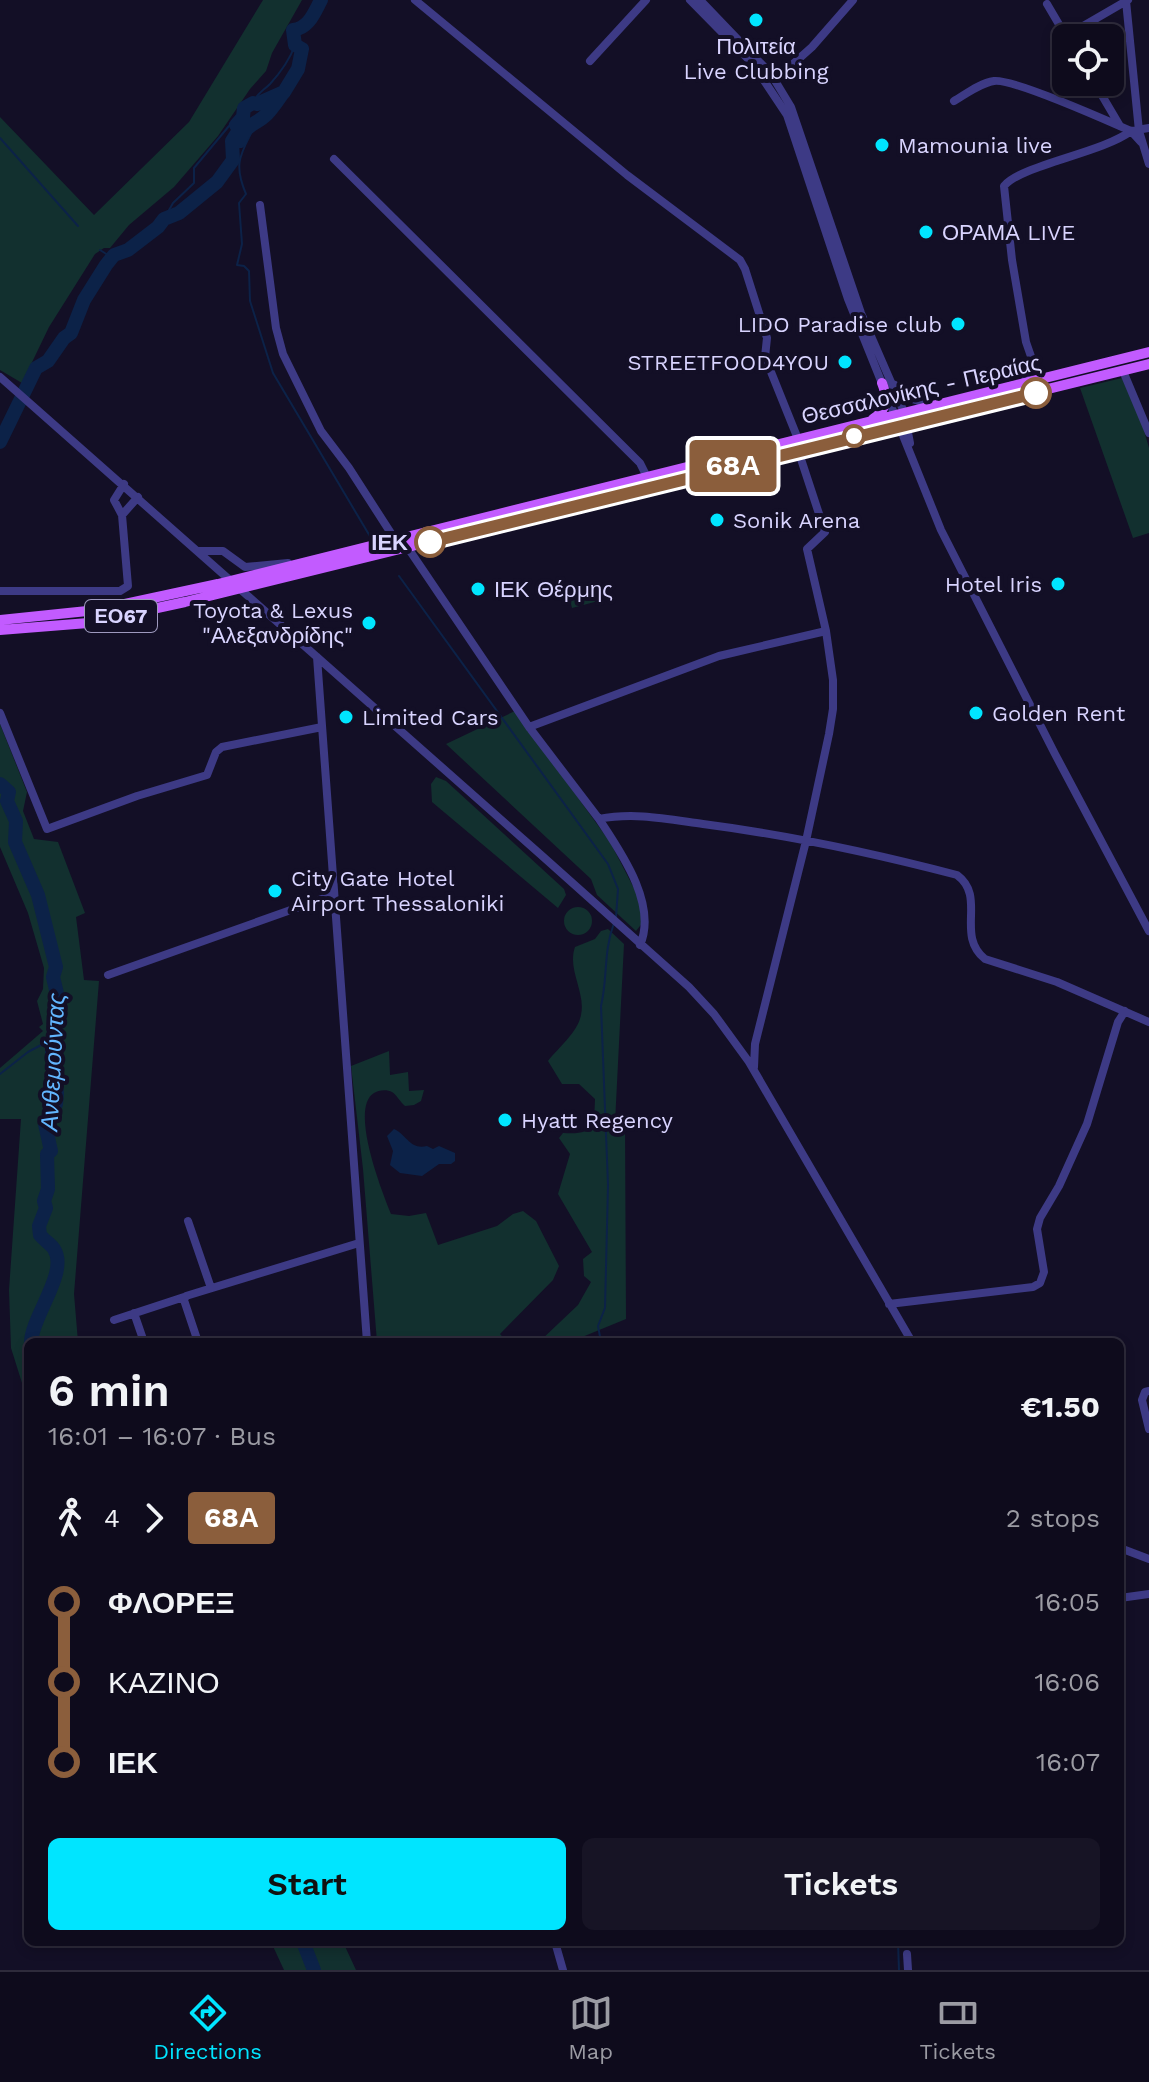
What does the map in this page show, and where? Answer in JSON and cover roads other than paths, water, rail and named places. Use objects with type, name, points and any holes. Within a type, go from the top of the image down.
[{"type":"main road","name":"Θεσσαλονίκης - Περαίας","points":[[0,630],[97,622],[241,589],[369,558],[397,546],[647,477],[798,444],[870,421],[901,419],[936,406],[1149,352]]},
{"type":"main road","name":"Θεσσαλονίκης - Περαίας","points":[[0,620],[84,612],[356,551],[397,546],[901,419],[1149,364]]},
{"type":"main road","points":[[870,421],[883,410],[887,381]]},
{"type":"street","points":[[415,0],[627,175],[740,260],[767,338],[764,351],[768,367],[798,444],[825,532],[807,549],[826,631],[833,680],[833,709],[806,841],[753,1052],[754,1071]]},
{"type":"street","points":[[590,61],[646,0]]},
{"type":"street","points":[[690,0],[753,64],[787,115],[848,299],[887,381],[905,395],[936,406]]},
{"type":"street","points":[[700,0],[775,80],[798,123],[861,313],[930,505],[966,582],[1149,931]]},
{"type":"street","points":[[775,80],[806,53],[853,0]]},
{"type":"street","points":[[1089,24],[1128,1],[1135,131],[1149,164]]},
{"type":"street","points":[[1047,4],[1059,24]]},
{"type":"street","points":[[954,101],[982,85],[998,81],[1026,88],[1135,131]]},
{"type":"street","points":[[1102,96],[1120,126]]},
{"type":"street","points":[[1022,385],[1034,365],[1026,342],[1012,260],[1004,186],[1018,175],[1149,128]]},
{"type":"street","points":[[334,159],[634,457],[647,477]]},
{"type":"street","points":[[260,205],[276,328],[283,354],[321,431],[349,468],[397,546],[614,842],[640,897],[645,928],[640,945]]},
{"type":"street","points":[[1123,371],[1149,433]]},
{"type":"street","points":[[0,377],[689,987],[714,1014],[754,1071],[910,1338]]},
{"type":"street","points":[[0,591],[120,591],[128,586],[122,515],[114,500],[124,484]]},
{"type":"street","points":[[122,515],[138,497]]},
{"type":"street","points":[[199,551],[223,551],[245,567],[329,558]]},
{"type":"street","points":[[529,727],[719,656],[826,631]]},
{"type":"street","points":[[317,656],[367,1338]]},
{"type":"street","points":[[0,713],[47,829],[137,796],[207,775],[216,752],[222,747],[322,727]]},
{"type":"street","points":[[599,819],[646,816],[833,845],[957,875],[967,882],[971,934],[980,955],[985,959],[1057,982],[1149,1022]]},
{"type":"street","points":[[108,975],[333,895]]},
{"type":"street","points":[[889,1304],[1033,1287],[1040,1283],[1044,1272],[1037,1229],[1040,1218],[1059,1186],[1087,1124],[1118,1022],[1125,1011]]},
{"type":"street","points":[[736,1043],[747,1043],[757,1037]]},
{"type":"street","points":[[188,1221],[211,1288]]},
{"type":"street","points":[[114,1320],[359,1243]]},
{"type":"street","points":[[184,1297],[197,1338]]},
{"type":"street","points":[[134,1313],[143,1338]]},
{"type":"street","points":[[1149,1391],[1145,1392],[1142,1400],[1149,1429]]},
{"type":"street","points":[[1124,1550],[1149,1559]]},
{"type":"street","points":[[1124,1597],[1149,1594]]},
{"type":"street","points":[[556,1946],[563,1970]]},
{"type":"street","points":[[907,1954],[908,1970]]},
{"type":"water","points":[[394,1129],[416,1146],[433,1149],[439,1146],[455,1153],[455,1161],[439,1164],[422,1176],[400,1173],[390,1165],[393,1151],[387,1136]]},
{"type":"waterway","name":"Ανθεμούντας","points":[[0,442],[36,368],[48,361],[71,333],[84,300],[114,255],[128,250],[164,219],[179,213],[217,182],[233,160],[232,141],[239,130],[236,125],[243,117],[244,108],[284,92],[298,69],[302,49],[295,45],[293,30],[307,23],[321,0]]},
{"type":"waterway","name":"Ανθεμούντας","points":[[253,103],[281,71],[295,45]]},
{"type":"waterway","name":"Ανθεμούντας","points":[[240,141],[245,131],[267,114],[283,93]]},
{"type":"waterway","name":"Ανθεμούντας","points":[[164,219],[173,203],[194,183],[194,168],[244,108]]},
{"type":"waterway","points":[[256,123],[240,157],[240,173],[246,194],[239,203],[242,244],[237,265],[249,271],[250,301],[273,373],[371,538]]},
{"type":"waterway","points":[[0,138],[78,226]]},
{"type":"waterway","points":[[100,250],[114,255]]},
{"type":"waterway","points":[[399,576],[608,864],[618,889],[616,917]]},
{"type":"waterway","name":"Ανθεμούντας","points":[[0,784],[9,792],[7,801],[16,821],[15,842],[38,895],[56,967],[53,977],[59,1002],[52,1053],[57,1093],[56,1104],[45,1124],[51,1151],[47,1154],[46,1208],[39,1226],[40,1235],[54,1249],[57,1270],[32,1338]]},
{"type":"waterway","points":[[600,1338],[598,1326],[605,1308],[608,1185],[601,1006],[608,945],[614,923]]},
{"type":"waterway","points":[[0,1074],[28,1052],[56,1037]]},
{"type":"waterway","name":"Ανθεμούντας","points":[[305,1946],[314,1970]]},
{"type":"waterway","points":[[898,1946],[899,1970]]},
{"type":"place","name":"Πολιτεία Live Clubbing","points":[[756,20]]},
{"type":"place","name":"Mamounia live","points":[[882,145]]},
{"type":"place","name":"ΟΡΑΜΑ LIVE","points":[[926,232]]},
{"type":"place","name":"LIDO Paradise club","points":[[958,324]]},
{"type":"place","name":"STREETFOOD4YOU","points":[[845,362]]},
{"type":"place","name":"Sonik Arena","points":[[717,520]]},
{"type":"place","name":"ΙΕΚ","points":[[430,542]]},
{"type":"place","name":"Hotel Iris","points":[[1058,584]]},
{"type":"place","name":"ΙΕΚ Θέρμης","points":[[478,589]]},
{"type":"place","name":"Toyota & Lexus \"Αλεξανδρίδης\"","points":[[369,623]]},
{"type":"place","name":"Golden Rent","points":[[976,713]]},
{"type":"place","name":"Limited Cars","points":[[346,717]]},
{"type":"place","name":"City Gate Hotel Airport Thessaloniki","points":[[275,891]]},
{"type":"place","name":"Hyatt Regency","points":[[505,1120]]}]
